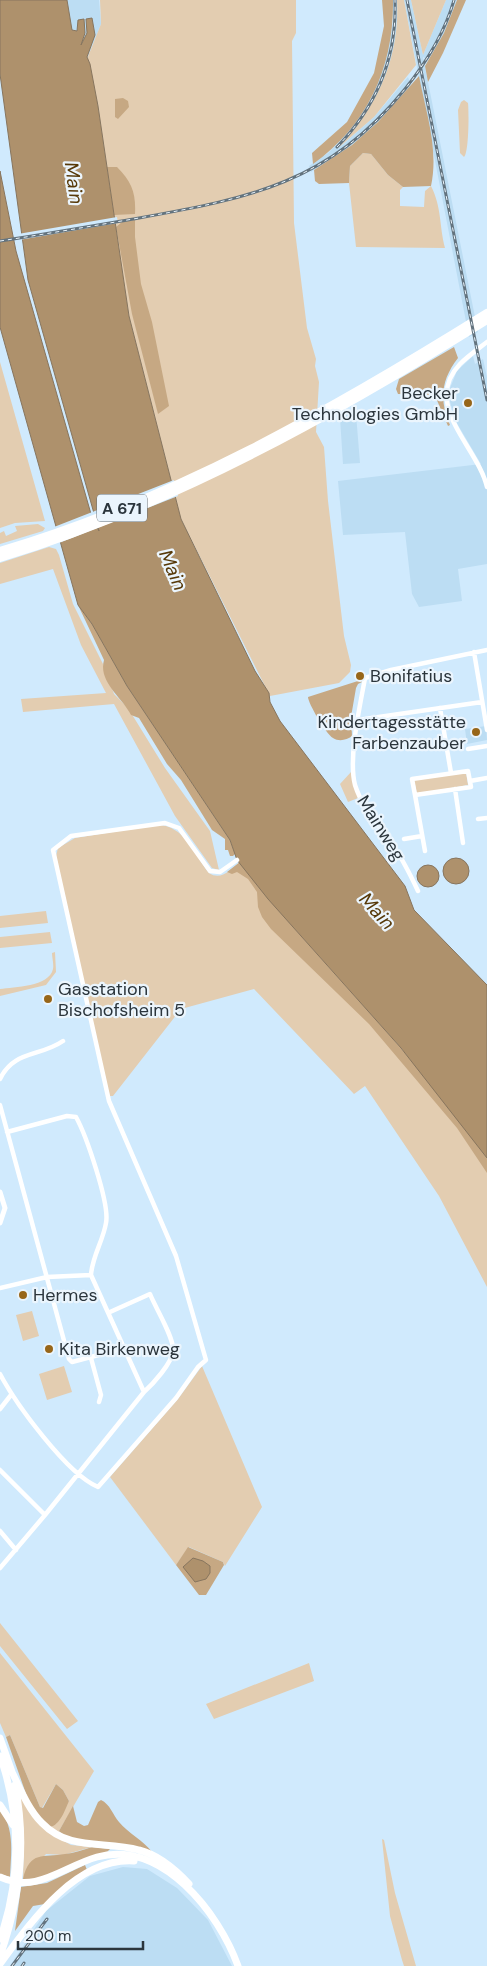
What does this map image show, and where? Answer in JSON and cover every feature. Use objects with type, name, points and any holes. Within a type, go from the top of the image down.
[{"type":"highway","name":"A 671","points":[[2,550],[46,540],[154,495],[253,448],[358,391],[487,313]]},
{"type":"highway","name":"A 671","points":[[0,558],[163,497],[250,456],[340,408],[487,320]]},
{"type":"highway","points":[[0,1738],[11,1770],[20,1816],[21,1863],[18,1896],[0,1956]]},
{"type":"highway","points":[[0,1756],[9,1789],[15,1828],[16,1855],[12,1895],[0,1939]]},
{"type":"highway","points":[[11,1770],[34,1813],[53,1832],[78,1844],[132,1848],[156,1857],[183,1878],[222,1929],[238,1966]]},
{"type":"highway","points":[[0,1805],[15,1828]]},
{"type":"highway","points":[[3,1878],[31,1883],[52,1878],[90,1860],[108,1855],[133,1857],[155,1865],[176,1878],[206,1906]]},
{"type":"highway","points":[[0,1964],[19,1937],[42,1910],[79,1878],[99,1867],[116,1861],[135,1861],[155,1865]]},
{"type":"street","points":[[487,342],[456,369],[449,383],[446,398],[452,420],[479,464],[487,487]]},
{"type":"street","name":"Mainweg","points":[[418,891],[390,842],[369,814],[356,786],[354,773],[358,720],[365,678],[487,650]]},
{"type":"street","points":[[474,652],[487,730]]},
{"type":"street","points":[[358,720],[482,702]]},
{"type":"street","points":[[440,708],[450,773]]},
{"type":"street","points":[[468,749],[487,746]]},
{"type":"street","points":[[414,795],[471,786],[468,771],[412,779],[414,795],[425,851]]},
{"type":"street","points":[[470,781],[487,778]]},
{"type":"street","points":[[455,789],[463,843]]},
{"type":"street","points":[[478,819],[487,818]]},
{"type":"street","points":[[0,1374],[11,1395],[42,1434],[78,1472],[98,1487],[176,1398],[198,1367],[206,1360],[176,1256],[109,1101],[53,850],[71,836],[165,823],[179,828],[210,871],[220,872],[237,860]]},
{"type":"street","points":[[404,839],[422,836]]},
{"type":"street","points":[[0,1079],[14,1060],[50,1049],[63,1041]]},
{"type":"street","points":[[0,1105],[69,1359],[72,1362],[125,1348]]},
{"type":"street","points":[[7,1132],[67,1116],[76,1117],[89,1146],[107,1218],[91,1267],[91,1275],[110,1312],[144,1392]]},
{"type":"street","points":[[0,1192],[4,1208],[0,1223]]},
{"type":"street","points":[[0,1288],[47,1277],[91,1275]]},
{"type":"street","points":[[0,1568],[144,1392],[154,1384],[172,1356],[172,1343],[150,1294],[110,1312]]},
{"type":"street","points":[[90,1358],[101,1395],[99,1402]]},
{"type":"street","points":[[0,1409],[11,1395]]},
{"type":"street","points":[[0,1470],[45,1515]]},
{"type":"street","points":[[0,1531],[16,1550]]},
{"type":"shaded area","points":[[67,0],[99,0],[101,24],[87,59],[71,28]]},
{"type":"shaded area","points":[[100,0],[296,0],[296,33],[292,41],[294,223],[307,328],[316,359],[315,366],[319,382],[316,432],[324,447],[328,501],[344,636],[351,665],[350,672],[339,683],[270,696],[181,519],[129,316],[98,106],[87,59],[101,24]]},
{"type":"shaded area","points":[[382,0],[393,0],[389,48],[383,71],[363,112],[349,131],[313,164],[312,153],[347,122],[374,73],[384,26]]},
{"type":"shaded area","points":[[393,0],[397,0],[396,42],[384,83],[358,126],[340,147],[374,117],[408,77],[411,85],[378,122],[352,145],[311,172],[309,166],[328,153],[347,134],[373,95],[393,25]]},
{"type":"shaded area","points":[[397,0],[404,0],[416,65],[374,117],[337,149],[364,116],[383,81],[395,42]]},
{"type":"shaded area","points":[[404,0],[411,0],[423,55],[446,0],[457,0],[444,33],[428,60],[423,57],[478,332],[469,337]]},
{"type":"shaded area","points":[[411,0],[446,0],[423,55]]},
{"type":"shaded area","points":[[457,0],[466,0],[428,82],[425,66],[444,33]]},
{"type":"shaded area","points":[[419,76],[433,145],[431,186],[403,187],[388,175],[371,154],[363,153],[350,166],[349,183],[319,184],[315,181],[314,170],[352,145],[378,122]]},
{"type":"shaded area","points":[[123,98],[128,101],[129,107],[118,119],[115,117],[115,99]]},
{"type":"shaded area","points":[[464,100],[468,103],[468,140],[464,157],[460,153],[458,110],[461,102]]},
{"type":"shaded area","points":[[363,153],[371,154],[388,175],[403,187],[400,190],[400,206],[424,207],[425,191],[431,186],[439,209],[445,248],[356,247],[349,183],[350,166]]},
{"type":"shaded area","points":[[107,167],[117,167],[130,183],[135,200],[135,214],[114,215]]},
{"type":"shaded area","points":[[135,220],[135,237],[141,284],[152,322],[169,406],[158,414],[132,314],[116,227],[122,222]]},
{"type":"shaded area","points":[[454,347],[458,358],[445,382],[443,399],[446,416],[450,425],[448,426],[436,398],[430,395],[398,394],[396,389],[399,379]]},
{"type":"shaded area","points":[[473,356],[475,364],[483,359],[487,377],[487,564],[458,569],[462,601],[419,607],[412,594],[405,532],[343,535],[338,481],[481,464],[455,420],[449,398],[450,388],[457,371]]},
{"type":"shaded area","points":[[0,362],[45,521],[15,523],[0,528]]},
{"type":"shaded area","points":[[346,414],[356,414],[360,463],[343,464],[340,418]]},
{"type":"shaded area","points":[[38,524],[45,528],[43,531],[0,544],[0,533],[4,531],[6,536],[17,531],[15,526]]},
{"type":"shaded area","points":[[49,547],[56,549],[59,555],[73,604],[103,664],[114,694],[128,708],[165,768],[210,831],[219,870],[212,868],[175,816],[114,704],[23,712],[21,699],[106,693],[81,645],[53,569],[0,584],[0,563]]},
{"type":"shaded area","points":[[78,605],[92,624],[127,686],[230,840],[235,854],[233,856],[230,856],[228,850],[225,850],[225,839],[212,830],[181,780],[167,764],[139,718],[131,715],[112,689],[104,675],[104,660]]},
{"type":"shaded area","points":[[361,680],[362,682],[356,688],[351,717],[352,736],[343,740],[335,739],[322,725],[308,697]]},
{"type":"shaded area","name":"Kindertagesstätte Farbenzauber","points":[[486,726],[487,740],[467,744],[465,729]]},
{"type":"shaded area","points":[[351,772],[358,798],[348,802],[340,784]]},
{"type":"shaded area","points":[[466,772],[468,785],[417,794],[414,780]]},
{"type":"shaded area","points":[[156,825],[174,829],[181,835],[209,873],[213,875],[225,874],[240,862],[401,1048],[477,1142],[487,1158],[487,1287],[439,1196],[365,1086],[354,1094],[254,989],[181,1009],[113,1096],[109,1096],[56,856],[58,848],[75,838]]},
{"type":"shaded area","points":[[240,862],[288,921],[390,1035],[439,1094],[487,1158],[487,1173],[457,1128],[369,1024],[271,929],[262,917],[258,907],[257,892],[248,879],[237,872],[232,874],[227,872]]},
{"type":"shaded area","points":[[46,911],[48,923],[0,928],[0,916]]},
{"type":"shaded area","points":[[50,932],[52,943],[0,948],[0,937]]},
{"type":"shaded area","points":[[55,952],[56,972],[46,985],[0,996],[0,989],[38,983],[50,975],[53,969],[52,953]]},
{"type":"shaded area","points":[[32,1311],[39,1336],[23,1341],[16,1315]]},
{"type":"shaded area","points":[[64,1366],[72,1392],[47,1400],[39,1374]]},
{"type":"shaded area","points":[[202,1366],[262,1507],[225,1566],[223,1562],[189,1547],[176,1565],[110,1477],[178,1399]]},
{"type":"shaded area","points":[[188,1547],[223,1562],[224,1565],[206,1595],[199,1595],[176,1565]]},
{"type":"shaded area","points":[[0,1623],[78,1721],[67,1729],[0,1646]]},
{"type":"shaded area","points":[[0,1653],[94,1771],[59,1831],[68,1839],[50,1828],[69,1801],[63,1790],[56,1784],[42,1808],[40,1807],[10,1735],[6,1737],[0,1723]]},
{"type":"shaded area","points":[[309,1663],[314,1681],[214,1719],[206,1704]]},
{"type":"shaded area","points":[[10,1735],[40,1807],[43,1808],[56,1784],[63,1790],[69,1801],[62,1817],[54,1826],[50,1827],[31,1808],[6,1737]]},
{"type":"shaded area","points":[[18,1787],[64,1841],[71,1845],[92,1847],[63,1855],[46,1854],[23,1879],[24,1835]]},
{"type":"shaded area","points":[[101,1800],[109,1807],[123,1826],[152,1852],[68,1839],[59,1831],[73,1806],[77,1822],[84,1826],[88,1825],[98,1802]]},
{"type":"shaded area","points":[[0,1809],[5,1817],[10,1833],[10,1877],[0,1874]]},
{"type":"shaded area","points":[[382,1839],[384,1840],[395,1893],[416,1966],[404,1966],[390,1916]]},
{"type":"shaded area","points":[[92,1847],[110,1849],[107,1852],[41,1879],[23,1879],[29,1863],[38,1857],[72,1853]]},
{"type":"shaded area","points":[[85,1865],[87,1870],[45,1904],[33,1906],[15,1931],[21,1887],[47,1883]]},
{"type":"shaded area","points":[[123,1867],[147,1869],[177,1888],[208,1920],[232,1966],[10,1966],[46,1911],[90,1876]]},
{"type":"water","name":"Main","points":[[0,0],[67,0],[72,30],[77,31],[78,20],[84,19],[85,33],[81,45],[87,33],[86,19],[92,18],[95,35],[87,57],[98,106],[129,316],[181,519],[255,671],[269,693],[270,702],[280,721],[405,886],[414,910],[487,985],[487,1158],[401,1048],[268,899],[237,860],[230,840],[127,686],[92,624],[78,605],[0,327],[0,171],[16,251],[91,514],[99,531],[28,280],[0,74]]},
{"type":"water","points":[[456,858],[465,862],[469,871],[465,880],[456,884],[447,880],[443,871],[447,862]]},
{"type":"water","points":[[428,865],[436,868],[439,876],[436,884],[428,887],[420,884],[417,876],[420,868]]},
{"type":"water","points":[[193,1558],[203,1561],[210,1566],[210,1573],[206,1579],[195,1582],[183,1567]]},
{"type":"pier","points":[[117,217],[118,223],[19,240],[18,234]]},
{"type":"pier","points":[[174,480],[178,496],[59,543],[54,527]]},
{"type":"railway","points":[[337,147],[363,115],[382,80],[392,41],[395,21],[395,0]]},
{"type":"railway","points":[[407,0],[487,400]]},
{"type":"railway","points":[[0,241],[217,203],[285,181],[317,166],[347,146],[376,121],[405,89],[434,47],[454,0]]},
{"type":"railway","points":[[12,1966],[47,1919]]},
{"type":"place","name":"Becker Technologies GmbH","points":[[468,403]]},
{"type":"place","name":"Bonifatius","points":[[360,676]]},
{"type":"place","name":"Kindertagesstätte Farbenzauber","points":[[476,732]]},
{"type":"place","name":"Gasstation Bischofsheim 5","points":[[48,999]]},
{"type":"place","name":"Hermes","points":[[23,1295]]},
{"type":"place","name":"Kita Birkenweg","points":[[49,1349]]}]
